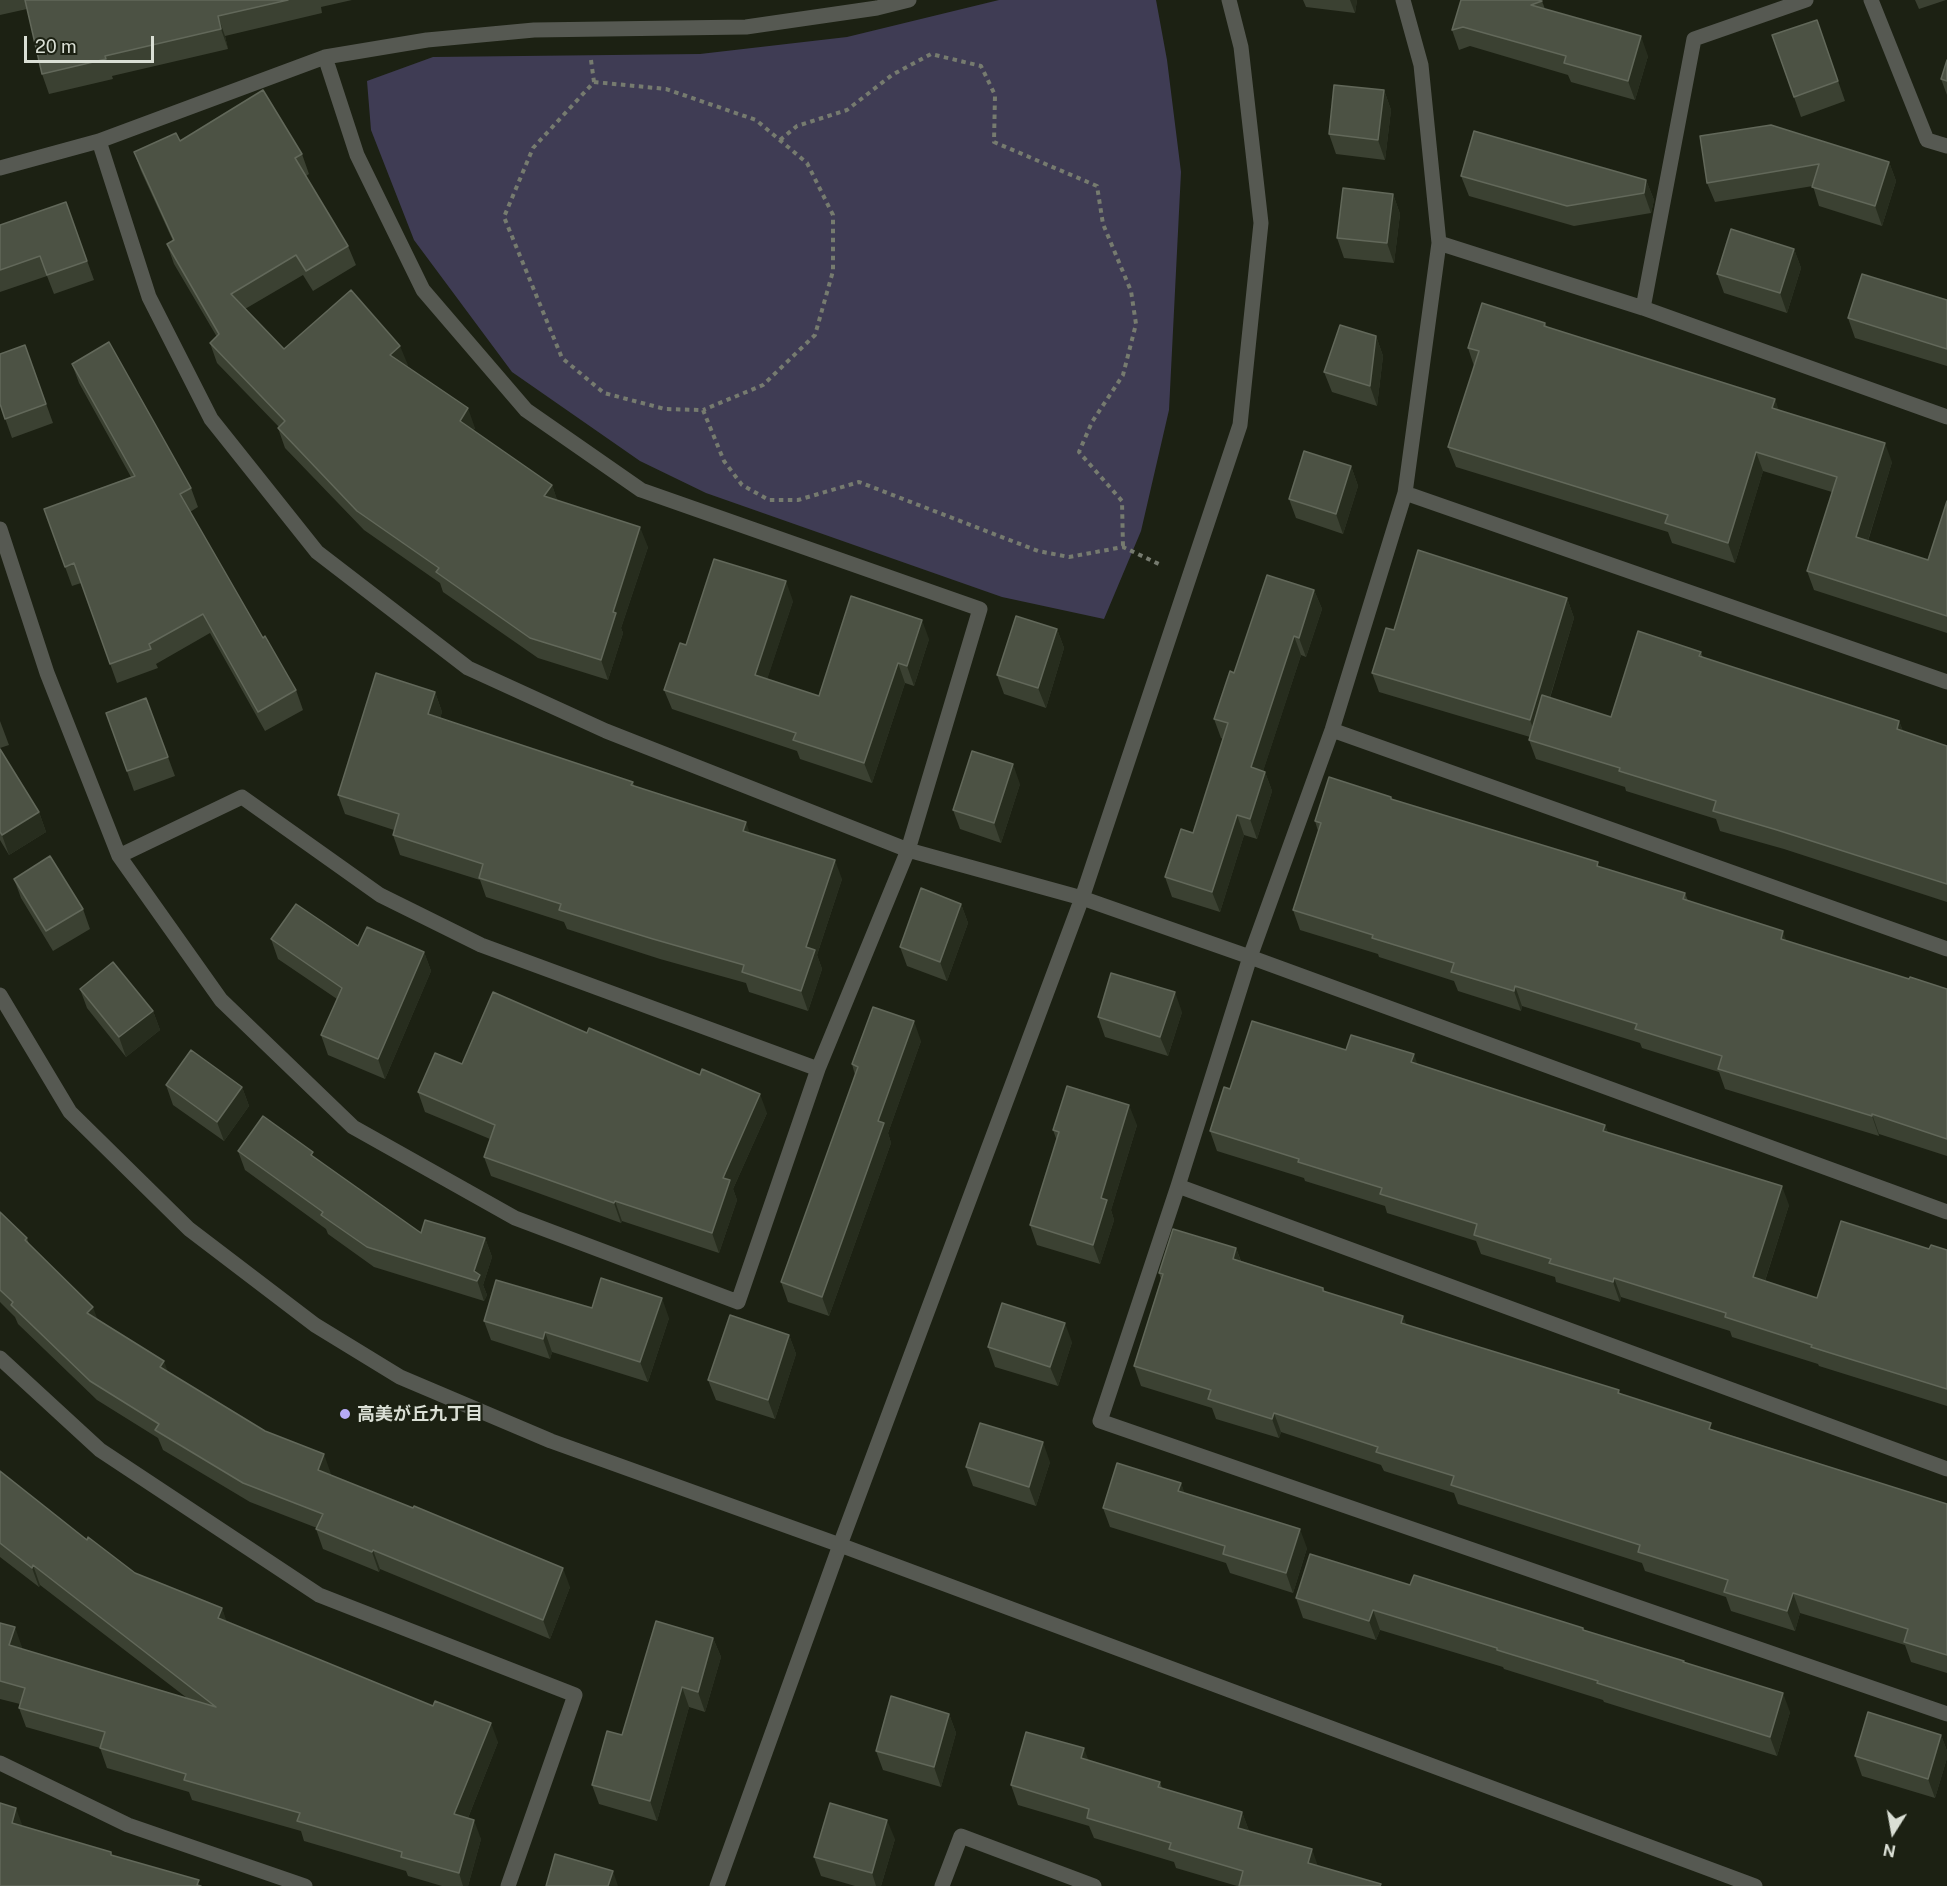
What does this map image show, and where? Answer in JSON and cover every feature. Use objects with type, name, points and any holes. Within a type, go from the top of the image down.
[{"type":"street","points":[[0,168],[99,141],[325,57],[427,40],[534,30],[746,27],[877,8],[909,0]]},
{"type":"street","points":[[717,1886],[840,1545],[1082,898],[1240,425],[1261,223],[1241,47],[1230,0]]},
{"type":"street","points":[[1403,0],[1421,65],[1439,243],[1405,493],[1332,730],[1250,957],[1178,1186],[1100,1421],[1947,1714]]},
{"type":"street","points":[[1643,308],[1694,39],[1806,0]]},
{"type":"street","points":[[1871,0],[1927,140],[1947,146]]},
{"type":"street","points":[[0,529],[47,673],[119,856],[221,1000],[353,1127],[515,1218],[738,1302],[818,1069],[908,850],[980,609],[641,490],[526,410],[423,290],[357,155],[325,57]]},
{"type":"street","points":[[99,141],[149,297],[211,418],[317,552],[468,668],[606,731],[908,850],[1082,898],[1250,957],[1947,1212]]},
{"type":"street","points":[[1439,243],[1643,308],[1947,417]]},
{"type":"street","points":[[1405,493],[1947,682]]},
{"type":"street","points":[[1332,730],[1947,950]]},
{"type":"street","points":[[119,856],[242,797],[380,895],[481,945],[818,1069]]},
{"type":"street","points":[[0,995],[70,1112],[189,1229],[315,1325],[400,1377],[529,1432],[840,1545],[1755,1886]]},
{"type":"street","points":[[1178,1186],[1947,1469]]},
{"type":"street","points":[[0,1358],[100,1450],[319,1595],[574,1695],[507,1886]]},
{"type":"street","points":[[0,1762],[128,1825],[305,1886]]},
{"type":"street","points":[[942,1886],[961,1836],[1094,1886]]},
{"type":"path","points":[[587,29],[594,82]]},
{"type":"path","points":[[780,140],[797,126],[847,110],[892,75],[931,54],[981,66],[995,95],[994,142],[1097,186],[1103,224],[1131,291],[1136,324],[1124,375],[1092,422],[1079,452],[1122,501],[1123,547]]},
{"type":"path","points":[[594,82],[666,89],[756,120],[807,163],[833,215],[833,271],[815,335],[763,385],[703,410],[665,410],[604,393],[562,358],[504,217],[533,148],[594,82]]},
{"type":"path","points":[[703,410],[724,461],[742,485],[769,500],[798,500],[859,482],[1038,550],[1069,557],[1123,547],[1190,578]]},
{"type":"shaded area","points":[[999,0],[1156,0],[1167,60],[1181,172],[1169,410],[1141,531],[1104,619],[1002,597],[706,493],[640,461],[512,372],[414,240],[371,130],[367,81],[433,57],[700,54],[847,37]]},
{"type":"building","points":[[25,0],[288,0],[218,16],[221,29],[105,56],[106,59],[42,74]]},
{"type":"building","points":[[1461,0],[1538,0],[1542,1],[1531,5],[1641,36],[1628,81],[1564,63],[1566,56],[1463,27],[1452,30]]},
{"type":"building","points":[[1817,20],[1838,81],[1794,97],[1772,35]]},
{"type":"building","points":[[1947,60],[1947,81],[1941,79]]},
{"type":"building","points":[[1334,85],[1384,90],[1378,140],[1329,134]]},
{"type":"building","points":[[263,90],[302,154],[295,158],[348,246],[306,271],[296,255],[231,294],[284,349],[351,290],[400,346],[390,355],[468,408],[460,421],[552,485],[544,496],[640,527],[613,612],[616,613],[601,660],[530,638],[436,572],[439,568],[357,511],[278,428],[285,421],[210,343],[219,334],[167,244],[174,240],[134,152],[176,133],[180,141]]},
{"type":"building","points":[[1771,125],[1889,162],[1875,206],[1812,187],[1819,164],[1707,183],[1700,136]]},
{"type":"building","points":[[1474,131],[1646,180],[1644,193],[1567,206],[1461,176]]},
{"type":"building","points":[[1343,188],[1393,194],[1387,243],[1337,238]]},
{"type":"building","points":[[66,202],[87,261],[47,275],[40,256],[0,270],[0,225]]},
{"type":"building","points":[[1731,229],[1794,249],[1780,293],[1717,274]]},
{"type":"building","points":[[1862,274],[1947,300],[1947,349],[1848,318]]},
{"type":"building","points":[[1482,303],[1545,323],[1544,326],[1775,399],[1772,408],[1885,443],[1856,537],[1928,560],[1947,501],[1947,616],[1807,571],[1837,477],[1756,452],[1728,543],[1665,523],[1668,515],[1448,447],[1479,351],[1468,348]]},
{"type":"building","points":[[1340,325],[1376,336],[1370,386],[1324,372]]},
{"type":"building","points":[[109,342],[191,488],[180,494],[263,638],[265,636],[296,690],[258,712],[203,614],[149,644],[151,649],[110,664],[74,563],[65,567],[44,509],[135,476],[72,364]]},
{"type":"building","points":[[25,345],[46,404],[5,419],[0,404],[0,354]]},
{"type":"building","points":[[1304,451],[1351,466],[1336,514],[1289,499]]},
{"type":"building","points":[[1418,550],[1567,598],[1530,720],[1372,673],[1386,628],[1394,630]]},
{"type":"building","points":[[714,559],[786,581],[755,675],[819,696],[851,596],[922,620],[907,666],[898,663],[864,763],[793,740],[796,733],[664,690],[680,643],[686,645]]},
{"type":"building","points":[[1267,575],[1314,590],[1299,638],[1294,636],[1251,767],[1265,772],[1250,819],[1237,815],[1212,892],[1165,877],[1181,829],[1193,833],[1228,723],[1214,719],[1230,671],[1234,673]]},
{"type":"building","points":[[1016,616],[1057,629],[1038,688],[997,675]]},
{"type":"building","points":[[1638,631],[1701,652],[1699,656],[1899,721],[1897,729],[1947,746],[1947,884],[1713,811],[1716,801],[1529,740],[1542,695],[1611,717]]},
{"type":"building","points":[[376,673],[435,692],[428,714],[633,782],[631,785],[746,822],[743,831],[835,860],[806,947],[815,950],[801,991],[742,972],[744,965],[559,910],[561,904],[479,878],[483,864],[393,835],[399,814],[338,795]]},
{"type":"building","points":[[146,698],[168,757],[127,771],[106,713]]},
{"type":"building","points":[[0,749],[39,812],[2,835],[0,832]]},
{"type":"building","points":[[972,751],[1013,764],[994,823],[953,810]]},
{"type":"building","points":[[1329,777],[1391,797],[1391,799],[1598,862],[1597,866],[1685,893],[1683,899],[1783,931],[1781,939],[1947,989],[1947,1139],[1872,1114],[1872,1116],[1718,1069],[1722,1056],[1635,1029],[1637,1024],[1515,986],[1514,991],[1451,972],[1454,963],[1372,938],[1373,935],[1293,910],[1321,823],[1315,821]]},
{"type":"building","points":[[50,856],[83,909],[46,931],[14,879]]},
{"type":"building","points":[[921,888],[961,904],[940,962],[900,947]]},
{"type":"building","points":[[296,904],[358,946],[367,927],[424,952],[378,1059],[321,1035],[342,988],[271,939]]},
{"type":"building","points":[[113,962],[153,1011],[119,1037],[80,989]]},
{"type":"building","points":[[1111,973],[1175,992],[1160,1037],[1098,1017]]},
{"type":"building","points":[[493,992],[587,1033],[589,1028],[700,1075],[702,1069],[760,1094],[723,1178],[730,1180],[712,1233],[615,1201],[614,1203],[484,1157],[495,1125],[418,1092],[435,1053],[462,1064]]},
{"type":"building","points":[[873,1007],[914,1021],[878,1121],[884,1123],[822,1297],[781,1282],[858,1067],[852,1064]]},
{"type":"building","points":[[1252,1021],[1346,1050],[1351,1035],[1414,1054],[1411,1062],[1605,1125],[1603,1131],[1782,1186],[1753,1277],[1817,1298],[1841,1221],[1929,1249],[1931,1245],[1947,1250],[1947,1389],[1811,1347],[1812,1345],[1725,1317],[1726,1313],[1614,1278],[1613,1282],[1549,1263],[1551,1259],[1474,1235],[1477,1224],[1380,1194],[1382,1188],[1210,1131],[1224,1087],[1230,1089]]},
{"type":"building","points":[[191,1050],[242,1087],[217,1122],[166,1085]]},
{"type":"building","points":[[1067,1086],[1129,1105],[1101,1198],[1107,1200],[1093,1245],[1030,1225],[1059,1132],[1053,1130]]},
{"type":"building","points":[[263,1116],[313,1152],[311,1155],[421,1233],[425,1220],[485,1238],[474,1271],[480,1275],[477,1281],[367,1247],[321,1215],[323,1212],[238,1151]]},
{"type":"building","points":[[0,1212],[93,1307],[87,1313],[164,1361],[160,1367],[265,1431],[324,1454],[318,1470],[413,1508],[414,1506],[563,1568],[543,1620],[316,1529],[323,1514],[243,1483],[155,1430],[159,1424],[90,1381],[11,1305],[13,1302],[0,1290]]},
{"type":"building","points":[[1173,1229],[1236,1248],[1233,1259],[1403,1316],[1401,1323],[1619,1390],[1618,1393],[1711,1423],[1709,1429],[1947,1504],[1947,1655],[1904,1642],[1908,1629],[1793,1593],[1787,1611],[1724,1592],[1728,1580],[1638,1552],[1640,1545],[1451,1485],[1454,1476],[1376,1452],[1378,1447],[1274,1413],[1272,1419],[1208,1399],[1211,1390],[1134,1366],[1163,1274],[1159,1273]]},
{"type":"building","points":[[601,1278],[662,1298],[640,1362],[545,1332],[543,1339],[484,1321],[496,1280],[592,1308]]},
{"type":"building","points":[[1002,1303],[1065,1323],[1050,1367],[988,1347]]},
{"type":"building","points":[[730,1315],[789,1335],[768,1400],[708,1380]]},
{"type":"building","points":[[980,1423],[1043,1442],[1029,1487],[966,1467]]},
{"type":"building","points":[[1117,1463],[1181,1483],[1178,1491],[1300,1529],[1286,1573],[1223,1554],[1225,1546],[1103,1508]]},
{"type":"building","points":[[0,1471],[87,1540],[88,1537],[135,1573],[222,1608],[218,1618],[433,1706],[435,1701],[491,1723],[454,1814],[474,1820],[459,1873],[401,1857],[402,1852],[297,1821],[300,1813],[184,1780],[186,1774],[100,1748],[105,1732],[19,1708],[25,1688],[0,1681],[0,1623],[15,1627],[9,1645],[216,1707],[33,1565],[32,1568],[0,1543]]},
{"type":"building","points":[[1310,1554],[1410,1585],[1414,1575],[1783,1693],[1770,1737],[1373,1610],[1369,1621],[1296,1598]]},
{"type":"building","points":[[656,1621],[713,1638],[698,1692],[682,1687],[650,1801],[592,1785],[607,1731],[622,1735]]},
{"type":"building","points":[[891,1696],[949,1714],[934,1767],[876,1751]]},
{"type":"building","points":[[1868,1712],[1941,1735],[1928,1779],[1855,1756]]},
{"type":"building","points":[[1026,1732],[1084,1748],[1081,1758],[1160,1782],[1158,1787],[1242,1812],[1238,1828],[1312,1849],[1308,1863],[1381,1884],[1380,1886],[1239,1886],[1243,1871],[1169,1849],[1171,1843],[1087,1818],[1089,1809],[1011,1785]]},
{"type":"building","points":[[0,1803],[16,1808],[12,1823],[199,1880],[197,1885],[201,1886],[0,1886]]},
{"type":"building","points":[[830,1803],[887,1820],[872,1873],[814,1857]]},
{"type":"building","points":[[555,1854],[613,1871],[608,1886],[546,1886]]},
{"type":"place","name":"高美が丘九丁目","points":[[345,1414]]}]
